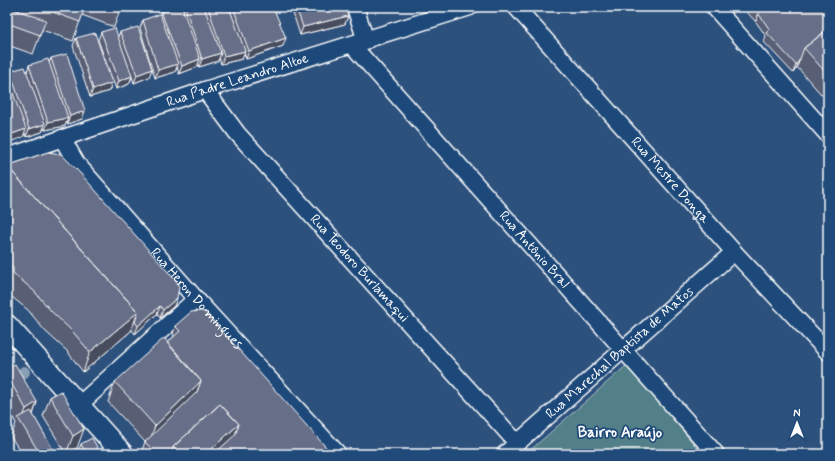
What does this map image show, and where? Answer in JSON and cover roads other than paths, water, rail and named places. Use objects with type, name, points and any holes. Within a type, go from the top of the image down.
[{"type":"street","points":[[355,7],[359,43]]},
{"type":"street","name":"Rua Padre Leandro Altoe","points":[[7,157],[205,90],[470,7]]},
{"type":"street","name":"Rua Mestre Donga","points":[[516,7],[734,252],[828,352]]},
{"type":"street","points":[[714,7],[828,135]]},
{"type":"street","name":"Rua Antônio Bral","points":[[359,43],[716,454]]},
{"type":"street","name":"Rua Teodoro Burlamaqui","points":[[205,90],[242,138],[517,443]]},
{"type":"street","name":"Rua Heron Domingues","points":[[62,138],[77,164],[196,299],[338,454]]},
{"type":"street","name":"Rua Marechal Baptista de Matos","points":[[505,454],[625,350],[734,252]]},
{"type":"street","points":[[79,405],[196,299]]},
{"type":"street","points":[[7,325],[123,454]]},
{"type":"district","name":"Bairro Araújo","points":[[620,433]]}]
